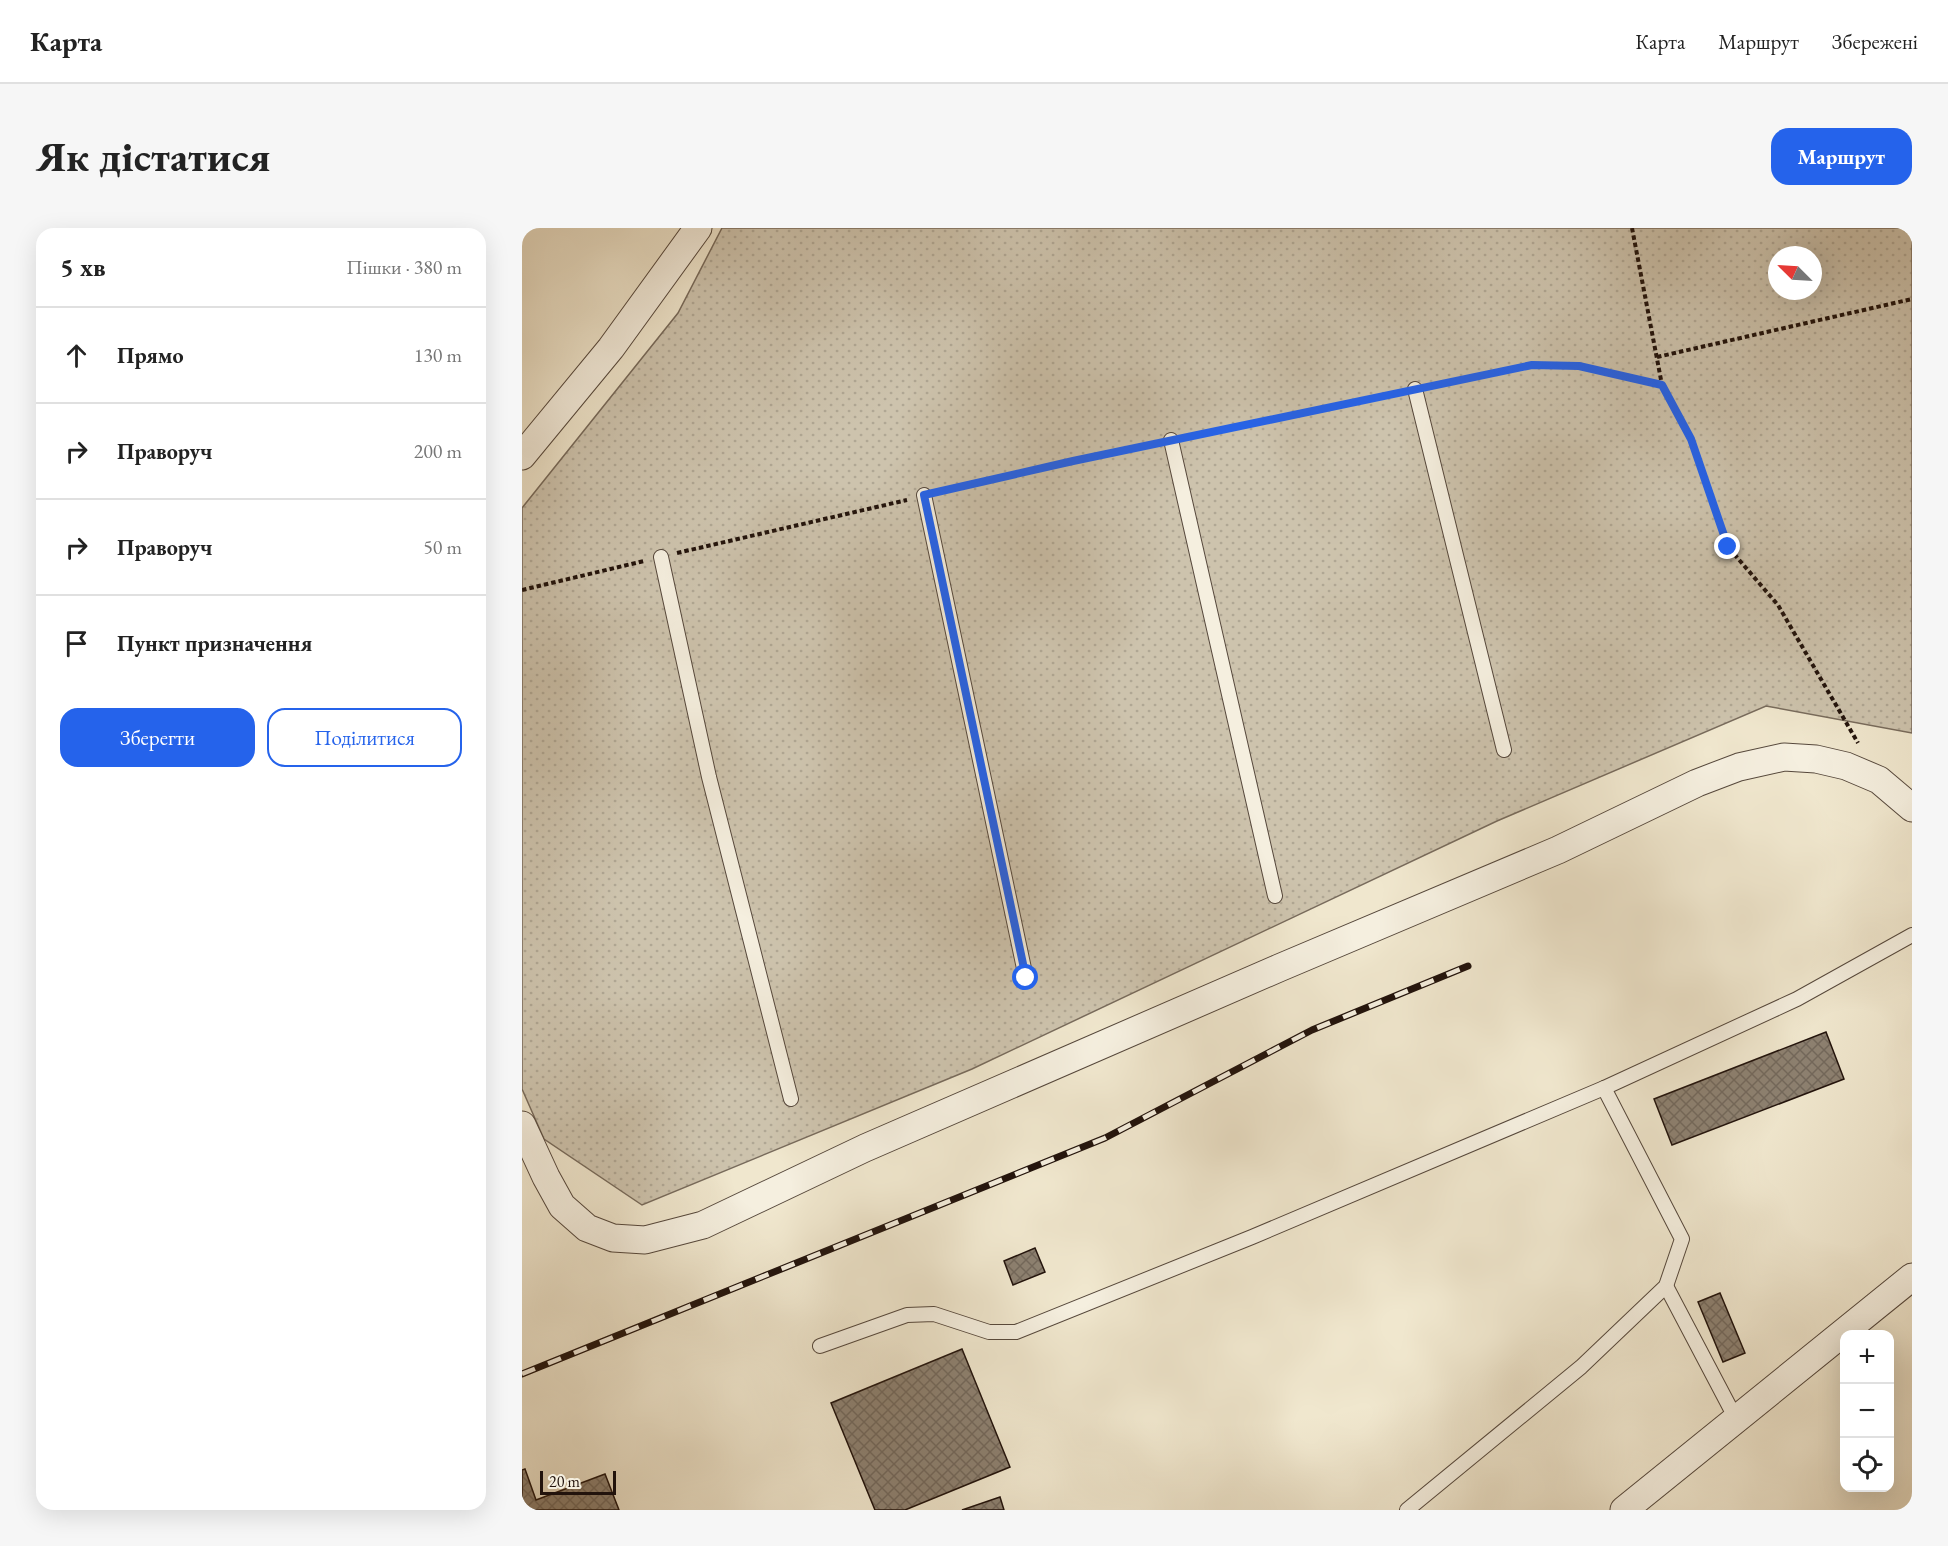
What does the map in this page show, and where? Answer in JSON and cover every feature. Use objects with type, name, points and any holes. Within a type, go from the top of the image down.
[{"type":"street","points":[[522,456],[611,348],[698,228]]},
{"type":"street","points":[[522,1125],[562,1206],[587,1228],[613,1238],[645,1240],[703,1225],[865,1148],[1279,968],[1558,850],[1697,783],[1739,768],[1784,757],[1816,759],[1846,766],[1879,780],[1912,808]]},
{"type":"street","points":[[1624,1510],[1912,1277]]},
{"type":"lane","points":[[1414,389],[1504,750]]},
{"type":"lane","points":[[1171,440],[1275,896]]},
{"type":"lane","points":[[924,495],[1026,978]]},
{"type":"lane","points":[[661,557],[709,777],[791,1099]]},
{"type":"lane","points":[[820,1346],[907,1316],[934,1314],[989,1332],[1016,1332],[1252,1237],[1604,1088],[1797,999],[1912,935]]},
{"type":"lane","points":[[1407,1510],[1581,1367],[1666,1286],[1682,1239],[1604,1088]]},
{"type":"lane","points":[[1666,1286],[1736,1419]]},
{"type":"path","points":[[1632,228],[1662,385],[1691,439],[1728,547],[1778,605],[1879,780]]},
{"type":"path","points":[[1657,357],[1912,299]]},
{"type":"path","points":[[522,590],[924,495],[1171,440],[1532,365],[1579,366],[1662,385]]},
{"type":"shaded area","points":[[722,228],[1912,228],[1912,733],[1766,706],[1497,821],[972,1069],[642,1205],[544,1139],[522,1089],[522,508],[678,313]]},
{"type":"building","points":[[1826,1032],[1844,1079],[1672,1145],[1654,1099]]},
{"type":"building","points":[[1035,1248],[1045,1272],[1013,1285],[1004,1261]]},
{"type":"building","points":[[1720,1293],[1745,1353],[1723,1362],[1698,1302]]},
{"type":"building","points":[[962,1349],[1010,1467],[905,1510],[875,1510],[831,1403]]},
{"type":"building","points":[[525,1469],[536,1500],[605,1474],[619,1510],[522,1510],[522,1470]]},
{"type":"building","points":[[1000,1497],[1004,1510],[962,1510]]},
{"type":"railway","points":[[522,1374],[1105,1138],[1312,1030],[1468,966]]},
{"type":"route","points":[[1026,978],[924,495],[1073,461],[1532,365],[1579,366],[1662,385],[1691,439],[1728,547]]}]
